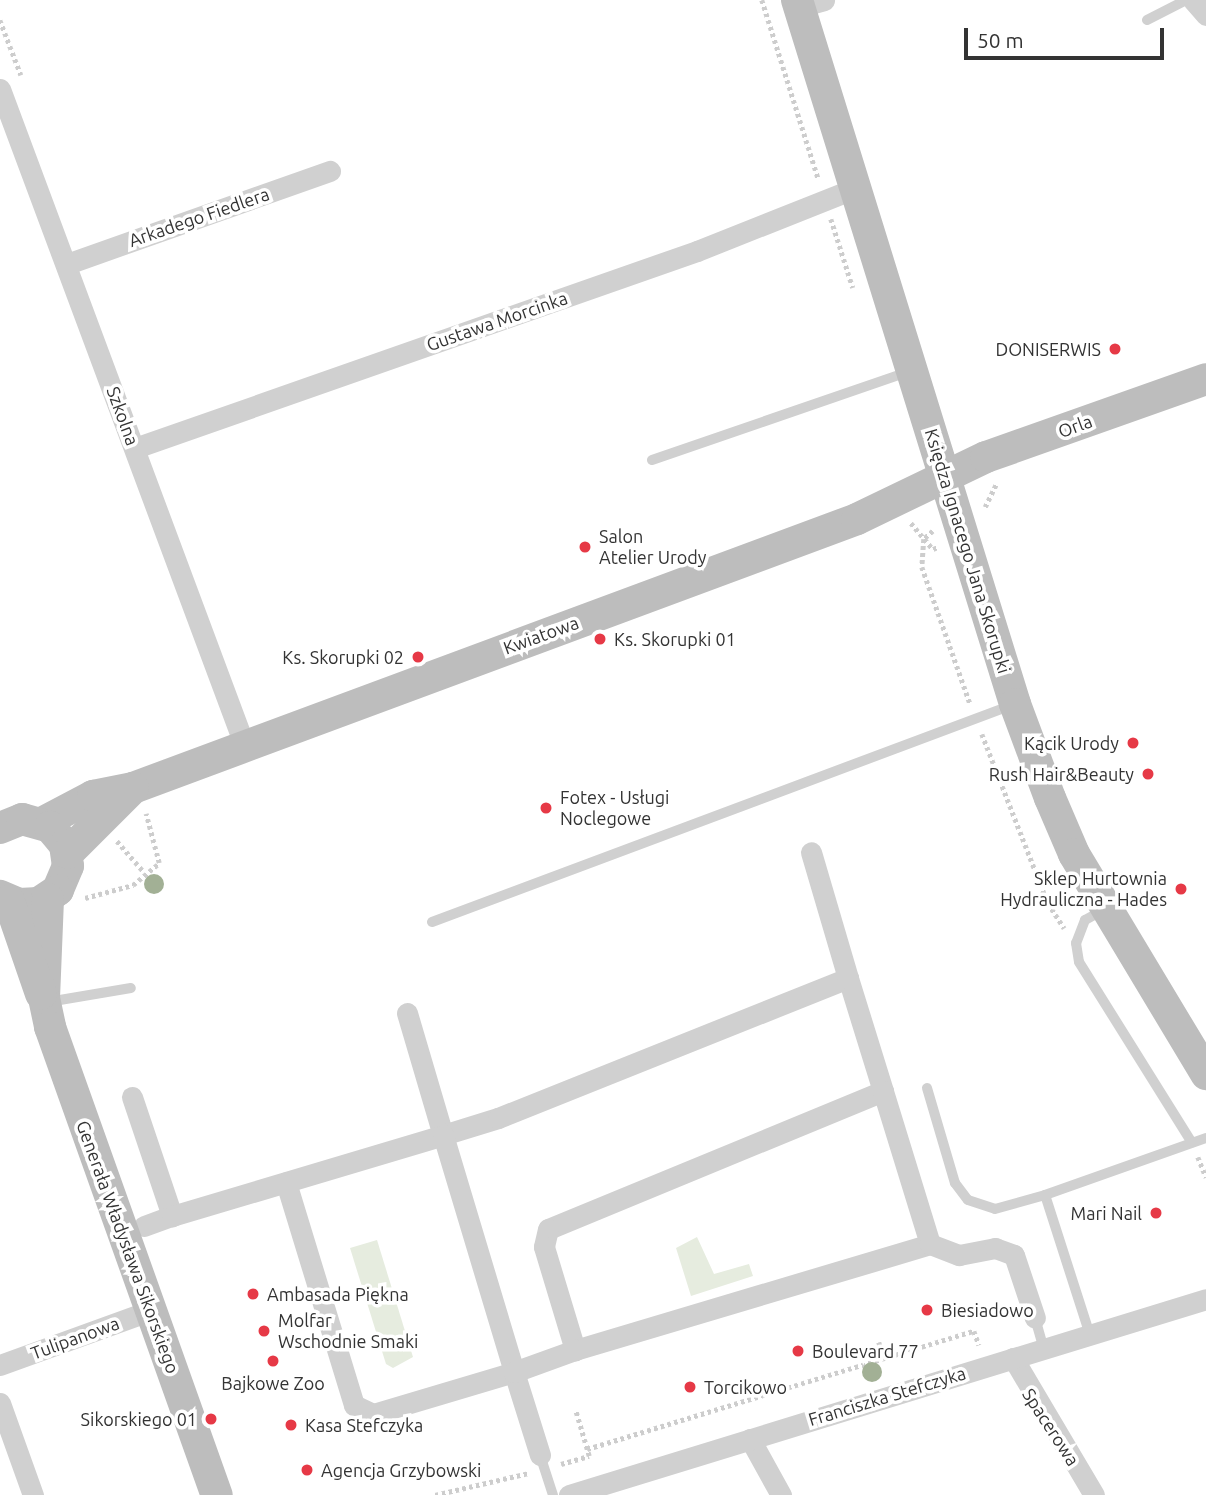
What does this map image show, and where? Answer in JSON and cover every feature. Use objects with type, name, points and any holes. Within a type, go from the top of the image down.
[{"type":"street","points":[[1193,0],[1206,15]]},
{"type":"street","name":"Księdza Ignacego Jana Skorupki","points":[[807,2],[855,188],[1015,704],[1074,854],[1206,1074]]},
{"type":"street","name":"Szkolna","points":[[0,89],[244,744]]},
{"type":"street","name":"Arkadego Fiedlera","points":[[67,264],[330,171]]},
{"type":"street","name":"Gustawa Morcinka","points":[[135,449],[697,251],[708,241],[855,188]]},
{"type":"street","name":"Orla","points":[[947,479],[986,457],[1206,379]]},
{"type":"street","name":"Kwiatowa","points":[[68,853],[139,801],[244,744],[857,519],[947,479]]},
{"type":"street","name":"Kwiatowa","points":[[43,823],[93,796],[139,801]]},
{"type":"street","points":[[0,828],[22,819],[43,823],[68,853],[61,900],[5,898]]},
{"type":"street","points":[[811,852],[930,1244]]},
{"type":"street","name":"Generała Władysława Sikorskiego","points":[[5,898],[28,971],[45,1000],[133,1229],[149,1311],[217,1495]]},
{"type":"street","name":"Generała Władysława Sikorskiego","points":[[45,1000],[61,900]]},
{"type":"street","points":[[133,1229],[443,1135],[848,978]]},
{"type":"street","points":[[407,1013],[540,1455]]},
{"type":"street","points":[[575,1350],[544,1247],[548,1229],[883,1091]]},
{"type":"street","points":[[132,1097],[172,1216]]},
{"type":"street","points":[[286,1182],[354,1405],[373,1414],[513,1372],[575,1350],[930,1244],[959,1255],[995,1248],[1014,1255],[1035,1318]]},
{"type":"street","name":"Franciszka Stefczyka","points":[[569,1495],[1206,1299]]},
{"type":"street","name":"Tulipanowa","points":[[0,1366],[149,1311]]},
{"type":"street","name":"Spacerowa","points":[[1013,1357],[1023,1384],[1094,1495]]},
{"type":"street","points":[[0,1403],[33,1495]]},
{"type":"street","points":[[750,1439],[781,1495]]},
{"type":"lane","points":[[1147,20],[1186,0]]},
{"type":"lane","points":[[652,460],[912,370]]},
{"type":"lane","points":[[432,922],[1015,704]]},
{"type":"lane","points":[[1107,908],[1085,920],[1076,943],[1079,962],[1192,1143]]},
{"type":"lane","points":[[45,1000],[131,988]]},
{"type":"lane","points":[[927,1088],[955,1183],[968,1200],[995,1209],[1045,1195],[1206,1138]]},
{"type":"lane","points":[[1045,1195],[1090,1335]]},
{"type":"lane","points":[[1035,1318],[1044,1349]]},
{"type":"lane","points":[[540,1455],[553,1495]]},
{"type":"path","points":[[989,521],[985,506],[994,486]]},
{"type":"path","points":[[924,539],[922,567],[976,719],[1048,903],[1076,943]]},
{"type":"path","points":[[61,900],[133,885],[144,872],[159,863],[139,801]]},
{"type":"path","points":[[110,833],[144,872]]},
{"type":"path","points":[[587,1449],[975,1331],[981,1352],[993,1348]]},
{"type":"path","points":[[879,1342],[884,1359]]},
{"type":"shaded area","points":[[697,1237],[714,1274],[749,1264],[753,1276],[691,1296],[676,1248]]},
{"type":"shaded area","points":[[377,1240],[413,1357],[393,1368],[386,1364],[350,1248]]},
{"type":"place","name":"DONISERWIS","points":[[1115,349]]},
{"type":"place","name":"Salon Atelier Urody","points":[[585,547]]},
{"type":"place","name":"Ks. Skorupki 01","points":[[600,639]]},
{"type":"place","name":"Ks. Skorupki 02","points":[[418,657]]},
{"type":"place","name":"Kącik Urody","points":[[1133,743]]},
{"type":"place","name":"Rush Hair&Beauty","points":[[1148,774]]},
{"type":"place","name":"Fotex - Usługi Noclegowe","points":[[546,808]]},
{"type":"place","name":"Sklep Hurtownia Hydrauliczna - Hades","points":[[1181,889]]},
{"type":"place","name":"Mari Nail","points":[[1156,1213]]},
{"type":"place","name":"Ambasada Piękna","points":[[253,1294]]},
{"type":"place","name":"Biesiadowo","points":[[927,1310]]},
{"type":"place","name":"Molfar Wschodnie Smaki","points":[[264,1331]]},
{"type":"place","name":"Boulevard 77","points":[[798,1351]]},
{"type":"place","name":"Bajkowe Zoo","points":[[273,1361]]},
{"type":"place","name":"Torcikowo","points":[[690,1387]]},
{"type":"place","name":"Sikorskiego 01","points":[[211,1419]]},
{"type":"place","name":"Kasa Stefczyka","points":[[291,1425]]},
{"type":"place","name":"Agencja Grzybowski","points":[[307,1470]]}]
